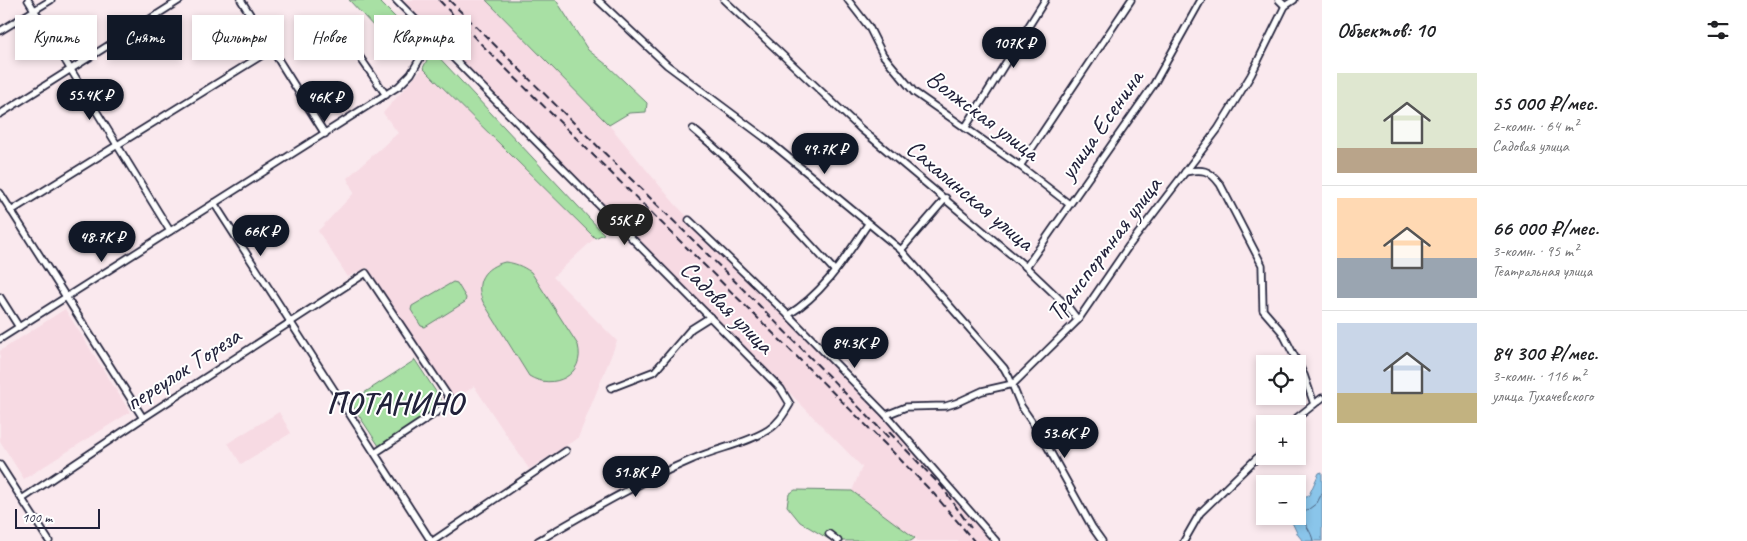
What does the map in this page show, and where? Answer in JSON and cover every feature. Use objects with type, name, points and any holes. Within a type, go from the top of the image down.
[{"type":"street","points":[[28,0],[170,231]]},
{"type":"street","points":[[0,31],[51,0]]},
{"type":"street","points":[[0,114],[180,0]]},
{"type":"street","points":[[241,0],[250,15]]},
{"type":"street","name":"Садовая улица","points":[[396,0],[410,15]]},
{"type":"street","points":[[598,0],[667,65],[765,138],[901,250],[1004,368],[1013,384],[1021,406],[1102,541]]},
{"type":"street","name":"Сахалинская улица","points":[[724,0],[861,129],[946,198],[1026,267],[1068,307],[1078,320]]},
{"type":"street","name":"Волжская улица","points":[[848,0],[869,27],[883,55],[914,92],[1020,166],[1069,204]]},
{"type":"street","points":[[966,128],[1045,0]]},
{"type":"street","points":[[1020,166],[1131,0]]},
{"type":"street","name":"улица Есенина","points":[[1026,267],[1154,84],[1201,0]]},
{"type":"street","points":[[1279,0],[1286,6]]},
{"type":"street","name":"Транспортная улица","points":[[1013,384],[1078,320],[1128,247],[1218,129],[1251,75],[1286,6],[1294,0]]},
{"type":"street","points":[[10,210],[254,60]]},
{"type":"street","points":[[279,60],[325,134]]},
{"type":"street","points":[[361,60],[386,96]]},
{"type":"street","points":[[0,339],[386,96],[400,86],[411,74],[419,60]]},
{"type":"street","name":"Садовая улица","points":[[454,60],[781,389],[790,404],[781,419],[758,436],[694,458],[659,474],[538,541]]},
{"type":"street","points":[[693,129],[732,162],[783,213],[835,272]]},
{"type":"street","points":[[1185,172],[1200,170],[1208,172],[1220,184],[1262,265],[1263,310],[1282,332],[1304,375],[1314,404]]},
{"type":"street","points":[[0,193],[143,418]]},
{"type":"street","points":[[901,250],[946,198]]},
{"type":"street","points":[[214,203],[432,541],[566,450]]},
{"type":"street","points":[[689,220],[788,315],[886,415],[996,541]]},
{"type":"street","points":[[788,315],[814,296],[835,272],[868,224]]},
{"type":"street","name":"переулок Тореза","points":[[22,499],[366,273],[452,402],[375,453]]},
{"type":"street","points":[[0,297],[19,327]]},
{"type":"street","points":[[611,388],[655,371],[691,329],[710,317]]},
{"type":"street","points":[[886,415],[906,407],[946,406],[982,392],[1013,384]]},
{"type":"street","points":[[1300,415],[1322,398]]},
{"type":"street","points":[[1184,541],[1200,513],[1256,459]]},
{"type":"street","points":[[0,465],[49,541]]},
{"type":"street","points":[[830,534],[838,541]]},
{"type":"shaded area","points":[[402,0],[486,0],[609,125],[675,204],[921,457],[990,541],[918,541],[852,491],[862,467],[504,108],[459,60],[471,60],[471,15],[416,15]]},
{"type":"shaded area","points":[[423,68],[595,238],[553,277],[617,341],[578,438],[529,469],[474,386],[455,400],[367,267],[348,277],[318,231],[354,193],[347,178],[398,133],[383,113]]},
{"type":"shaded area","points":[[65,309],[130,412],[24,479],[0,441],[0,351]]},
{"type":"shaded area","points":[[279,412],[291,433],[241,464],[228,443]]},
{"type":"green space","points":[[349,0],[378,0],[393,15],[374,15],[374,27]]},
{"type":"green space","points":[[486,0],[556,0],[588,50],[607,65],[647,103],[646,112],[629,113],[609,125]]},
{"type":"green space","points":[[427,60],[441,60],[604,234],[595,238],[423,68]]},
{"type":"green space","points":[[505,262],[518,265],[531,272],[578,345],[579,356],[577,365],[566,377],[548,382],[529,376],[483,302],[480,295],[480,282],[483,276],[491,268]]},
{"type":"green space","points":[[453,282],[457,283],[466,298],[465,302],[425,327],[421,326],[411,310],[412,306]]},
{"type":"green space","points":[[415,360],[444,404],[379,446],[350,402]]},
{"type":"green space","points":[[795,490],[852,491],[915,538],[911,541],[832,541],[800,522],[787,506],[789,494]]},
{"type":"water","points":[[1322,472],[1322,541],[1303,541],[1293,525],[1306,525],[1306,497],[1309,495],[1319,473]]},
{"type":"railway","points":[[439,0],[478,41],[886,445],[934,494],[974,541]]},
{"type":"railway","points":[[449,0],[756,302],[891,440]]},
{"type":"railway","points":[[889,432],[942,487],[971,528]]},
{"type":"district","name":"ПОТАНИНО","points":[[395,403]]}]
